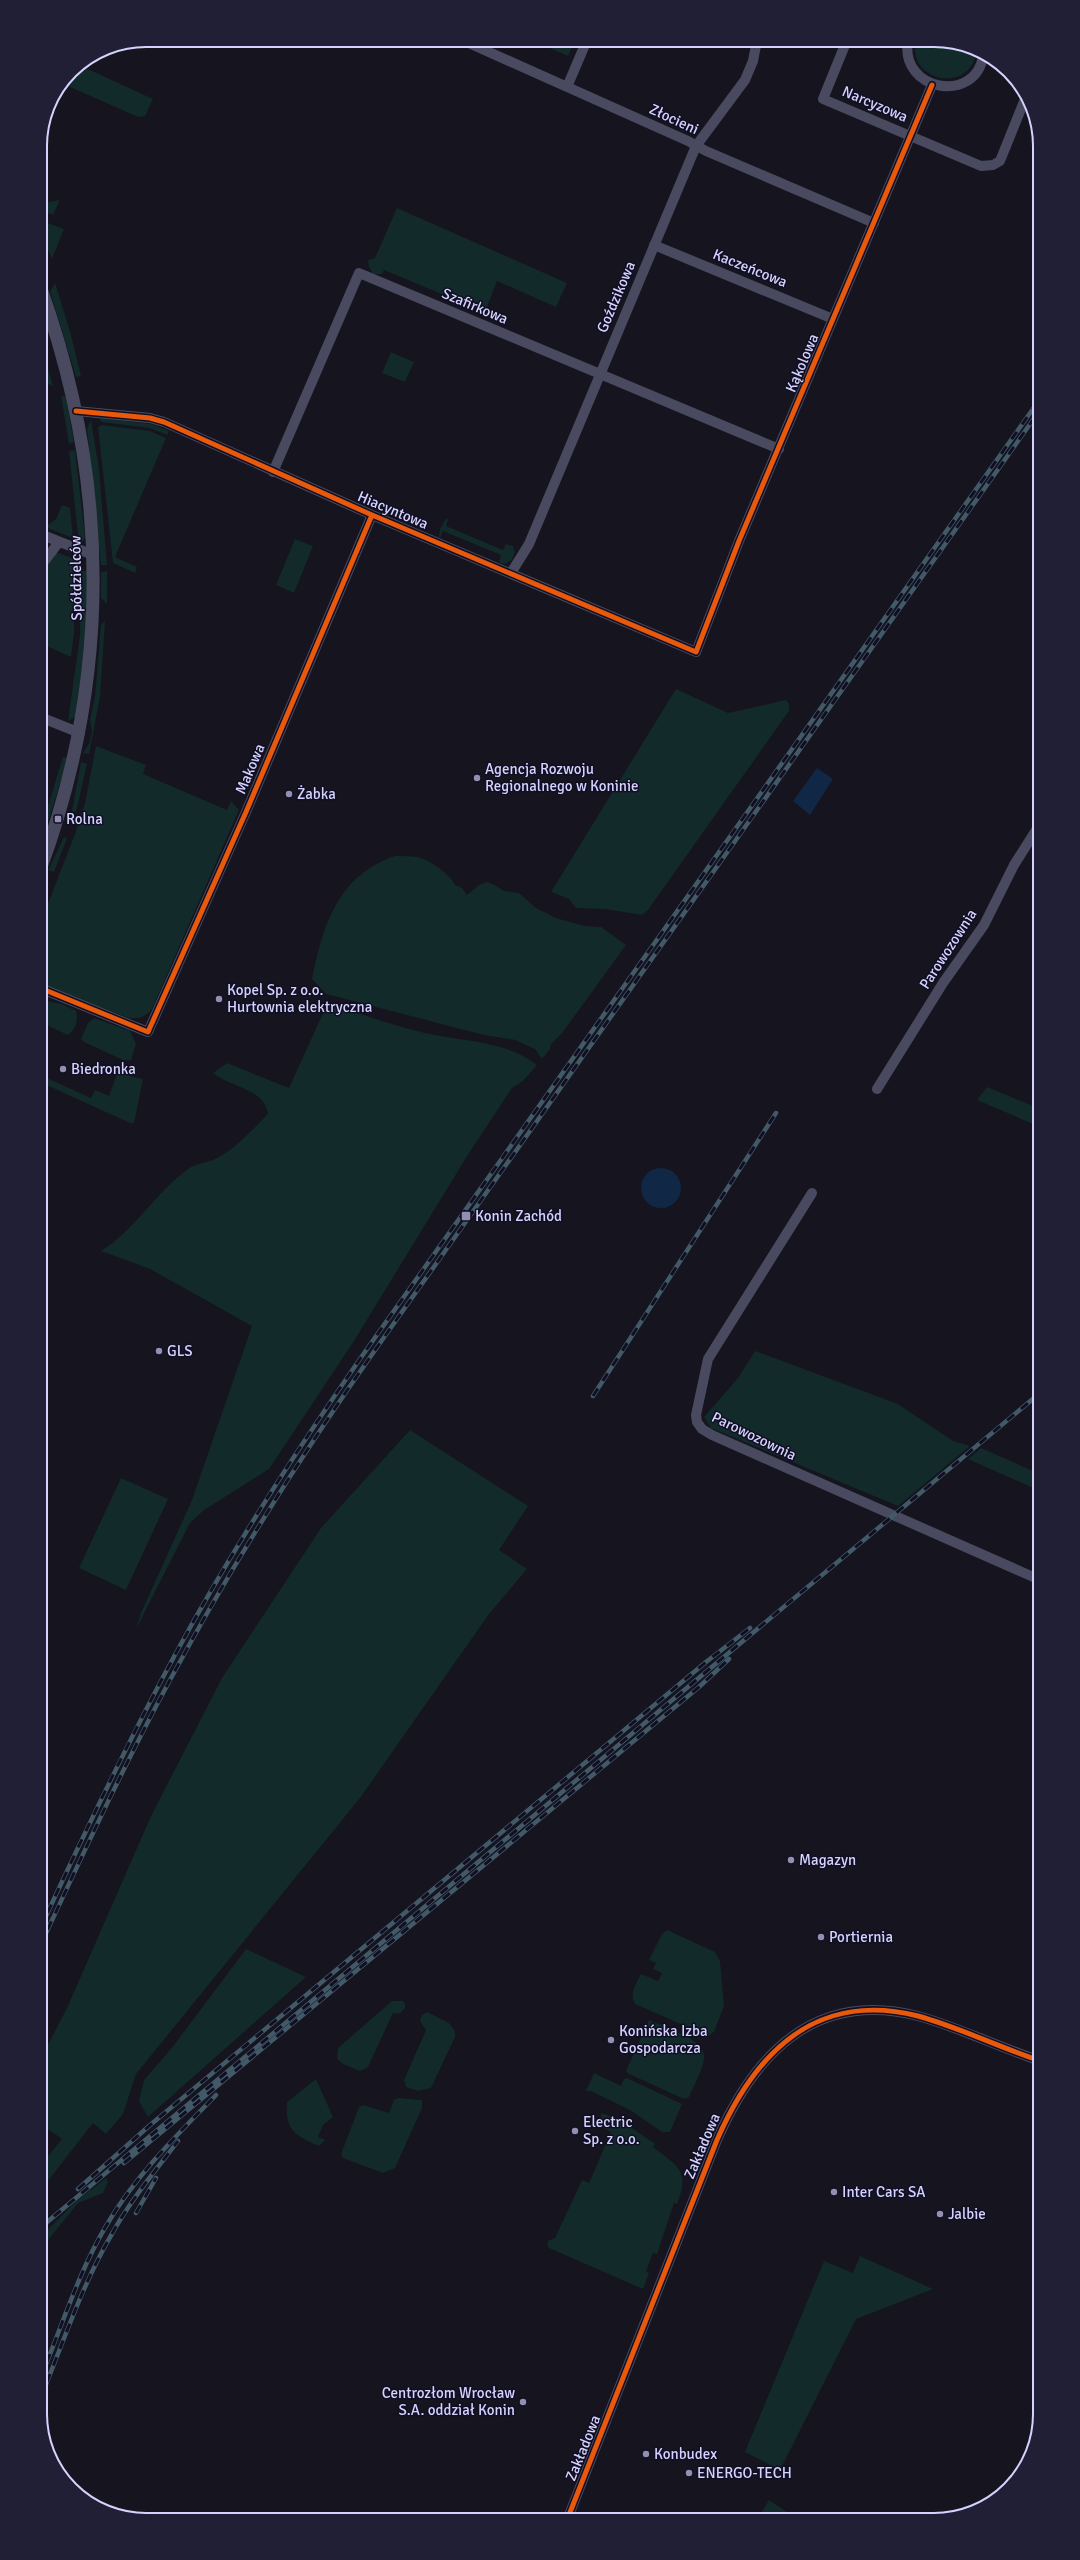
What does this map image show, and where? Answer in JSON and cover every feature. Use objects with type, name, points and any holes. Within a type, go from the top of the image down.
[{"type":"street","name":"Złocieni","points":[[478,47],[696,146],[874,224]]},
{"type":"street","points":[[568,87],[584,47]]},
{"type":"street","name":"Goździkowa","points":[[511,573],[529,544],[696,146],[746,80],[753,61],[756,47]]},
{"type":"street","name":"Narcyzowa","points":[[844,47],[823,99],[981,166],[993,165],[1000,161],[1023,103]]},
{"type":"street","points":[[907,47],[907,51],[912,68],[921,78],[932,85],[950,87],[967,81],[979,68],[982,59]]},
{"type":"street","name":"Kąkolowa","points":[[696,652],[833,319],[932,85]]},
{"type":"street","name":"Kaczeńcowa","points":[[654,245],[833,319]]},
{"type":"street","name":"Szafirkowa","points":[[273,472],[359,273],[779,449]]},
{"type":"street","name":"Spółdzielców","points":[[47,307],[64,359],[76,411],[86,470],[93,555],[92,648],[80,733],[65,797],[47,850]]},
{"type":"street","name":"Hiacyntowa","points":[[76,411],[144,417],[164,422],[372,515],[696,652]]},
{"type":"street","name":"Makowa","points":[[75,1003],[148,1032],[246,812],[372,515]]},
{"type":"street","points":[[47,537],[93,555]]},
{"type":"street","points":[[47,558],[59,542]]},
{"type":"street","points":[[47,721],[80,733]]},
{"type":"street","name":"Parowozownia","points":[[877,1089],[943,983],[984,925],[1014,865],[1033,835]]},
{"type":"street","points":[[47,991],[75,1003]]},
{"type":"street","points":[[47,997],[75,1003]]},
{"type":"street","name":"Parowozownia","points":[[812,1192],[708,1359],[697,1410],[697,1422],[712,1435],[1033,1577]]},
{"type":"street","name":"Zakładowa","points":[[570,2513],[717,2140],[743,2088],[769,2056],[784,2042],[815,2024],[850,2013],[878,2011],[926,2018],[1033,2058]]},
{"type":"green space","points":[[547,47],[572,47],[568,56]]},
{"type":"green space","points":[[916,47],[941,47],[966,52],[975,56],[971,66],[962,74],[951,78],[940,78],[929,73],[920,65],[915,54]]},
{"type":"green space","points":[[85,68],[153,99],[145,116],[138,117],[68,86]]},
{"type":"green space","points":[[60,200],[53,215],[47,213],[47,203]]},
{"type":"green space","points":[[397,208],[567,283],[556,307],[497,281],[485,312],[384,270],[382,274],[373,274],[369,267],[368,260],[375,258]]},
{"type":"green space","points":[[47,223],[64,229],[52,259],[47,247]]},
{"type":"green space","points":[[55,283],[71,335],[81,376],[76,377],[50,291]]},
{"type":"green space","points":[[391,352],[414,362],[405,382],[382,373]]},
{"type":"green space","points":[[47,365],[53,386],[47,384]]},
{"type":"green space","points":[[61,395],[66,397],[74,442],[69,444]]},
{"type":"green space","points":[[100,418],[151,424],[169,431],[167,435],[150,428],[101,422]]},
{"type":"green space","points":[[91,420],[99,469],[107,565],[101,565],[87,428]]},
{"type":"green space","points":[[102,425],[150,431],[166,438],[115,557],[137,567],[135,573],[113,563],[98,427]]},
{"type":"green space","points":[[75,450],[85,537],[83,542],[79,544],[69,451]]},
{"type":"green space","points":[[62,505],[70,508],[73,538],[47,528],[47,526],[56,519]]},
{"type":"green space","points":[[446,519],[448,519],[446,526],[503,550],[506,544],[513,546],[515,552],[512,560],[504,564],[499,562],[501,555],[443,531],[440,538],[440,529]]},
{"type":"green space","points":[[295,539],[313,546],[294,593],[276,585]]},
{"type":"green space","points":[[56,552],[74,559],[74,634],[71,657],[47,646],[47,564]]},
{"type":"green space","points":[[81,571],[87,571],[87,635],[75,717],[68,721],[80,635]]},
{"type":"green space","points":[[107,571],[106,603],[101,598],[101,572]]},
{"type":"green space","points":[[105,621],[100,697],[89,754],[83,753],[89,744],[92,732],[90,720],[95,696],[101,625]]},
{"type":"green space","points":[[676,689],[728,713],[786,700],[789,704],[789,711],[648,910],[642,915],[605,909],[576,908],[569,899],[551,892]]},
{"type":"green space","points":[[96,746],[146,765],[143,774],[227,810],[231,801],[239,810],[152,1009],[145,1016],[139,1018],[129,1018],[47,987],[47,906],[75,834],[85,803]]},
{"type":"green space","points":[[63,757],[68,758],[47,826],[47,809]]},
{"type":"green space","points":[[81,762],[87,764],[76,812],[72,811]]},
{"type":"green space","points":[[64,837],[67,838],[54,872],[48,870]]},
{"type":"green space","points":[[395,856],[422,858],[444,872],[455,885],[462,888],[467,895],[479,885],[487,882],[504,891],[519,893],[536,908],[556,918],[585,926],[601,927],[626,945],[563,1032],[551,1044],[550,1049],[542,1059],[535,1049],[515,1040],[484,1035],[326,994],[312,979],[316,959],[328,921],[336,904],[347,889],[360,876],[376,865]]},
{"type":"green space","points":[[47,1001],[62,1004],[76,1011],[77,1021],[74,1028],[68,1035],[47,1025]]},
{"type":"green space","points":[[328,1002],[398,1026],[436,1035],[481,1042],[510,1050],[537,1065],[523,1081],[512,1088],[469,1153],[354,1341],[269,1469],[204,1510],[190,1523],[136,1629],[141,1613],[192,1500],[252,1326],[150,1269],[101,1251],[124,1233],[176,1178],[191,1167],[213,1160],[224,1154],[244,1138],[268,1114],[261,1099],[213,1073],[227,1063],[289,1088]]},
{"type":"green space","points":[[94,1018],[130,1031],[136,1044],[131,1060],[123,1060],[84,1042],[81,1039],[88,1023]]},
{"type":"green space","points":[[127,1072],[130,1076],[143,1079],[134,1123],[130,1123],[47,1085],[47,1078],[91,1098],[95,1090],[109,1096],[117,1074]]},
{"type":"green space","points":[[987,1087],[1033,1106],[1033,1124],[977,1100]]},
{"type":"green space","points":[[755,1351],[898,1404],[953,1441],[970,1446],[898,1506],[711,1428],[704,1417],[738,1378]]},
{"type":"green space","points":[[410,1430],[528,1506],[499,1550],[527,1569],[489,1614],[360,1798],[136,2074],[123,2114],[106,2134],[93,2123],[47,2182],[47,2157],[62,2139],[47,2129],[47,2046],[67,2008],[151,1816],[222,1678],[321,1528]]},
{"type":"green space","points":[[981,1448],[1033,1471],[1033,1488],[968,1459]]},
{"type":"green space","points":[[121,1478],[168,1499],[126,1590],[79,1568]]},
{"type":"green space","points":[[667,1930],[715,1952],[720,1961],[724,2006],[714,2032],[708,2036],[635,2004],[633,2000],[633,1992],[641,1974],[658,1981],[662,1973],[653,1969],[656,1963],[649,1960],[662,1934]]},
{"type":"green space","points":[[246,1949],[306,1977],[148,2117],[139,2101],[144,2080],[171,2049]]},
{"type":"green space","points":[[392,2001],[403,2001],[405,2008],[399,2014],[393,2013],[368,2067],[360,2071],[343,2064],[337,2059],[338,2048]]},
{"type":"green space","points":[[427,2012],[449,2023],[455,2031],[455,2037],[431,2088],[418,2091],[406,2087],[404,2080],[426,2030],[420,2021],[422,2015]]},
{"type":"green space","points":[[649,2020],[684,2035],[699,2046],[703,2052],[704,2059],[702,2069],[689,2097],[684,2099],[629,2074],[626,2071]]},
{"type":"green space","points":[[594,2073],[621,2086],[624,2079],[627,2078],[682,2104],[670,2132],[662,2132],[630,2110],[591,2091],[586,2091]]},
{"type":"green space","points":[[316,2079],[333,2117],[323,2125],[318,2137],[325,2140],[319,2146],[297,2135],[290,2125],[287,2111],[287,2102]]},
{"type":"green space","points":[[398,2098],[422,2100],[422,2108],[395,2168],[383,2173],[343,2158],[341,2154],[359,2107],[363,2105],[389,2113],[394,2100]]},
{"type":"green space","points":[[601,2113],[619,2119],[655,2144],[653,2147],[675,2165],[680,2171],[682,2177],[681,2193],[677,2204],[674,2203],[657,2254],[653,2253],[646,2271],[649,2273],[643,2289],[549,2248],[547,2245],[548,2241],[555,2238],[582,2180],[589,2183],[611,2132],[600,2126]]},
{"type":"green space","points":[[106,2178],[108,2182],[103,2193],[78,2203],[47,2241],[47,2231],[76,2201]]},
{"type":"green space","points":[[860,2256],[933,2289],[856,2319],[782,2466],[776,2468],[745,2452],[824,2261],[853,2273]]},
{"type":"green space","points":[[769,2500],[788,2513],[761,2513]]},
{"type":"water","points":[[817,768],[833,779],[810,815],[793,801]]},
{"type":"water","points":[[665,1168],[672,1171],[678,1177],[681,1188],[680,1196],[672,1205],[665,1208],[657,1208],[650,1205],[642,1196],[641,1184],[644,1177],[653,1169]]},
{"type":"railway","points":[[47,1914],[72,1859],[140,1721],[176,1653],[246,1532],[321,1415],[1033,409]]},
{"type":"railway","points":[[47,1931],[119,1779],[170,1680],[219,1593],[296,1467],[351,1384],[1033,420]]},
{"type":"railway","points":[[593,1396],[776,1113]]},
{"type":"railway","points":[[47,2222],[1033,1399]]},
{"type":"railway","points":[[78,2189],[149,2126],[706,1662],[750,1628]]},
{"type":"railway","points":[[124,2163],[699,1687],[729,1659]]},
{"type":"railway","points":[[47,2361],[78,2282],[96,2244],[117,2208],[143,2173],[171,2141],[216,2095]]},
{"type":"railway","points":[[47,2382],[82,2293],[102,2252],[128,2208],[178,2141]]},
{"type":"railway","points":[[136,2213],[156,2178]]},
{"type":"cycle path","points":[[76,411],[150,418],[164,422],[372,515],[696,652],[739,541],[932,85]]},
{"type":"cycle path","points":[[47,991],[148,1032],[246,812],[372,515]]},
{"type":"cycle path","points":[[570,2513],[717,2140],[732,2109],[750,2080],[770,2056],[793,2036],[819,2021],[848,2012],[881,2010],[933,2020],[1033,2058]]},
{"type":"place","name":"Agencja Rozwoju Regionalnego w Koninie","points":[[477,778]]},
{"type":"place","name":"Żabka","points":[[289,794]]},
{"type":"place","name":"Rolna","points":[[58,819]]},
{"type":"place","name":"Kopel Sp. z o.o. Hurtownia elektryczna","points":[[219,999]]},
{"type":"place","name":"Biedronka","points":[[63,1069]]},
{"type":"place","name":"Konin Zachód","points":[[466,1216]]},
{"type":"place","name":"GLS","points":[[159,1351]]},
{"type":"place","name":"Magazyn","points":[[791,1860]]},
{"type":"place","name":"Portiernia","points":[[821,1937]]},
{"type":"place","name":"Konińska Izba Gospodarcza","points":[[611,2040]]},
{"type":"place","name":"Electric Sp. z o.o.","points":[[575,2131]]},
{"type":"place","name":"Inter Cars SA","points":[[834,2192]]},
{"type":"place","name":"Jalbie","points":[[940,2214]]},
{"type":"place","name":"Centrozłom Wrocław S.A. oddział Konin","points":[[523,2402]]},
{"type":"place","name":"Konbudex","points":[[646,2454]]},
{"type":"place","name":"ENERGO-TECH","points":[[689,2473]]}]
